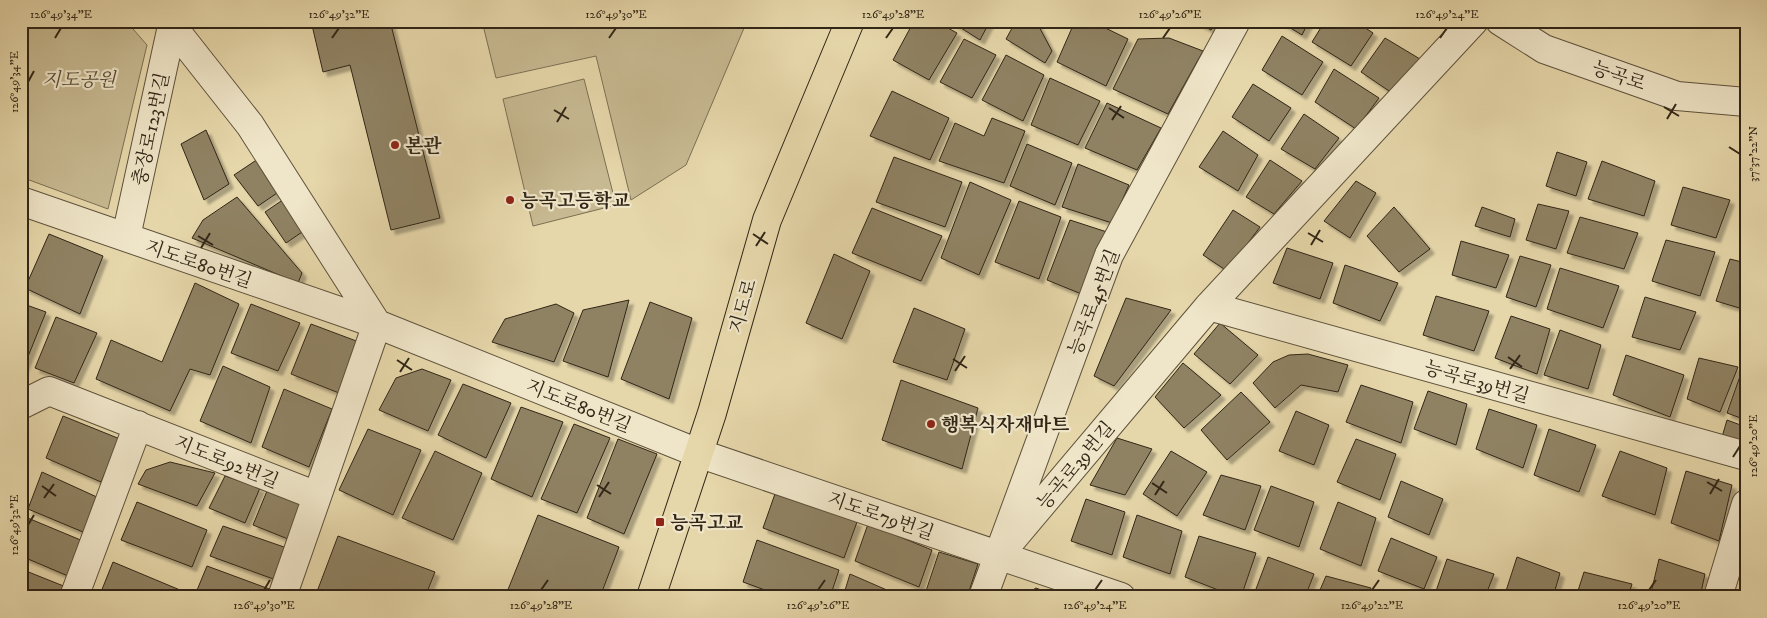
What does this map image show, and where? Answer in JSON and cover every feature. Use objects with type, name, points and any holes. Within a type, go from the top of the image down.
[{"type":"main road","name":"지도로","points":[[651,597],[712,413],[767,220],[850,21]]},
{"type":"street","name":"능곡로45번길","points":[[983,597],[1109,255],[1236,21]]},
{"type":"street","name":"능곡로39번길","points":[[998,556],[1209,306],[1474,21]]},
{"type":"street","name":"능곡로","points":[[1500,21],[1544,49],[1677,96],[1746,102]]},
{"type":"street","name":"충장로123번길","points":[[126,237],[170,24]]},
{"type":"street","points":[[170,24],[250,124],[377,324],[282,597]]},
{"type":"street","name":"지도로80번길","points":[[21,202],[377,324],[698,453]]},
{"type":"street","name":"능곡로39번길","points":[[1209,306],[1746,456]]},
{"type":"street","name":"지도로92번길","points":[[21,404],[49,391],[317,496]]},
{"type":"street","points":[[74,597],[138,425]]},
{"type":"street","name":"지도로79번길","points":[[698,453],[998,556],[1068,587],[1121,597]]},
{"type":"street","points":[[1718,597],[1746,504]]},
{"type":"green space","name":"지도공원","points":[[21,21],[126,21],[147,45],[108,209],[21,177]]},
{"type":"green space","points":[[482,21],[747,21],[686,165],[631,200],[596,56],[496,78]]},
{"type":"green space","points":[[584,79],[616,205],[533,226],[503,99]]},
{"type":"building","name":"본관","points":[[311,21],[390,21],[440,218],[391,230],[350,65],[323,72]]},
{"type":"building","points":[[914,21],[935,21],[957,33],[929,80],[893,60]]},
{"type":"building","points":[[950,21],[990,21],[980,40]]},
{"type":"building","points":[[1016,21],[1036,21],[1052,51],[1045,63],[1006,39]]},
{"type":"building","points":[[1075,21],[1091,21],[1128,39],[1106,86],[1057,62]]},
{"type":"building","points":[[1195,21],[1217,21],[1211,30]]},
{"type":"building","points":[[1279,21],[1309,21],[1302,35]]},
{"type":"building","points":[[1325,21],[1355,21],[1373,33],[1351,66],[1312,42]]},
{"type":"building","points":[[1282,36],[1323,62],[1302,95],[1262,70]]},
{"type":"building","points":[[1169,38],[1203,51],[1168,114],[1113,89],[1138,39]]},
{"type":"building","points":[[1385,38],[1420,59],[1392,93],[1361,72]]},
{"type":"building","points":[[964,39],[996,55],[972,98],[940,82]]},
{"type":"building","points":[[1006,55],[1044,75],[1023,121],[982,100]]},
{"type":"building","points":[[1334,69],[1379,98],[1356,129],[1315,102]]},
{"type":"building","points":[[1050,78],[1100,101],[1078,145],[1031,125]]},
{"type":"building","points":[[1253,84],[1291,108],[1269,141],[1232,117]]},
{"type":"building","points":[[892,91],[949,118],[930,160],[870,136]]},
{"type":"building","points":[[1107,103],[1161,128],[1137,170],[1085,148]]},
{"type":"building","points":[[1304,114],[1339,138],[1315,169],[1281,149]]},
{"type":"building","points":[[992,118],[1025,131],[1004,183],[939,161],[955,123],[984,136]]},
{"type":"building","points":[[206,130],[229,184],[204,200],[181,144]]},
{"type":"building","points":[[1223,131],[1258,155],[1238,191],[1199,167]]},
{"type":"building","points":[[1027,144],[1072,163],[1055,205],[1010,186]]},
{"type":"building","points":[[1557,152],[1587,162],[1576,196],[1546,186]]},
{"type":"building","points":[[261,157],[283,189],[258,206],[234,175]]},
{"type":"building","points":[[894,157],[962,182],[945,227],[876,202]]},
{"type":"building","points":[[1270,160],[1302,181],[1274,214],[1246,197]]},
{"type":"building","points":[[1602,161],[1655,181],[1644,216],[1588,199]]},
{"type":"building","points":[[1078,164],[1129,185],[1112,223],[1062,207]]},
{"type":"building","points":[[1356,181],[1376,193],[1350,238],[1324,221]]},
{"type":"building","points":[[970,182],[1011,200],[979,275],[941,258]]},
{"type":"building","points":[[1683,187],[1730,200],[1716,238],[1671,225]]},
{"type":"building","points":[[237,197],[302,273],[298,283],[192,238],[203,220]]},
{"type":"building","points":[[287,197],[308,228],[286,243],[265,212]]},
{"type":"building","points":[[1019,201],[1061,217],[1039,279],[995,262]]},
{"type":"building","points":[[1538,204],[1569,211],[1556,249],[1526,240]]},
{"type":"building","points":[[1394,207],[1430,249],[1399,272],[1367,236]]},
{"type":"building","points":[[1482,207],[1515,219],[1510,237],[1475,226]]},
{"type":"building","points":[[872,208],[942,236],[921,281],[852,253]]},
{"type":"building","points":[[1233,210],[1260,227],[1227,271],[1203,255]]},
{"type":"building","points":[[1580,217],[1638,233],[1624,269],[1567,253]]},
{"type":"building","points":[[1070,220],[1110,233],[1084,295],[1047,280]]},
{"type":"building","points":[[49,234],[103,256],[80,314],[25,288]]},
{"type":"building","points":[[1666,240],[1715,252],[1700,296],[1652,281]]},
{"type":"building","points":[[1461,241],[1509,255],[1496,288],[1452,275]]},
{"type":"building","points":[[1287,248],[1333,263],[1320,299],[1273,283]]},
{"type":"building","points":[[834,254],[870,271],[842,339],[806,323]]},
{"type":"building","points":[[1520,256],[1551,265],[1536,307],[1506,297]]},
{"type":"building","points":[[1730,259],[1746,263],[1746,310],[1716,301]]},
{"type":"building","points":[[1345,265],[1398,283],[1380,321],[1333,303]]},
{"type":"building","points":[[1560,268],[1619,286],[1603,328],[1547,309]]},
{"type":"building","points":[[195,283],[239,304],[210,375],[190,369],[170,411],[96,379],[111,340],[162,362]]},
{"type":"building","points":[[1436,296],[1489,311],[1474,351],[1423,335]]},
{"type":"building","points":[[1645,297],[1696,312],[1680,350],[1632,337]]},
{"type":"building","points":[[1126,298],[1171,310],[1114,386],[1094,376]]},
{"type":"building","points":[[629,300],[608,377],[563,361],[583,310]]},
{"type":"building","points":[[650,302],[692,318],[669,399],[621,379]]},
{"type":"building","points":[[21,303],[46,312],[23,369],[21,369]]},
{"type":"building","points":[[251,304],[300,323],[278,371],[231,353]]},
{"type":"building","points":[[556,304],[574,313],[554,362],[492,342],[505,319]]},
{"type":"building","points":[[914,308],[965,329],[947,380],[893,362]]},
{"type":"building","points":[[1511,316],[1550,329],[1537,374],[1495,358]]},
{"type":"building","points":[[56,317],[97,333],[74,383],[35,368]]},
{"type":"building","points":[[1220,323],[1258,355],[1230,384],[1194,354]]},
{"type":"building","points":[[311,324],[359,342],[339,393],[291,374]]},
{"type":"building","points":[[1560,330],[1601,345],[1588,389],[1544,375]]},
{"type":"building","points":[[1308,354],[1348,365],[1338,392],[1301,385],[1275,408],[1253,383],[1273,362],[1289,355]]},
{"type":"building","points":[[1626,355],[1684,375],[1670,417],[1613,395]]},
{"type":"building","points":[[1699,358],[1738,367],[1720,412],[1687,399]]},
{"type":"building","points":[[1746,362],[1746,420],[1727,413]]},
{"type":"building","points":[[1183,363],[1221,395],[1184,428],[1155,397]]},
{"type":"building","points":[[223,366],[270,387],[251,443],[200,421]]},
{"type":"building","points":[[422,369],[451,380],[428,431],[379,410],[396,378]]},
{"type":"building","name":"행복식자재마트","points":[[901,380],[978,408],[962,469],[882,440]]},
{"type":"building","points":[[463,384],[511,403],[486,458],[438,435]]},
{"type":"building","points":[[1361,385],[1413,402],[1401,443],[1346,422]]},
{"type":"building","points":[[284,389],[332,409],[309,467],[262,447]]},
{"type":"building","points":[[1428,391],[1467,404],[1456,445],[1414,429]]},
{"type":"building","points":[[1241,392],[1270,422],[1227,460],[1201,430]]},
{"type":"building","points":[[521,407],[563,422],[532,497],[491,479]]},
{"type":"building","points":[[1489,409],[1537,425],[1523,468],[1476,449]]},
{"type":"building","points":[[1296,411],[1329,425],[1314,465],[1279,451]]},
{"type":"building","points":[[63,416],[120,439],[101,482],[46,458]]},
{"type":"building","points":[[1727,420],[1746,427],[1746,444],[1722,437]]},
{"type":"building","points":[[574,424],[610,438],[577,513],[541,499]]},
{"type":"building","points":[[368,429],[421,450],[393,515],[339,490]]},
{"type":"building","points":[[1549,429],[1596,445],[1579,492],[1534,475]]},
{"type":"building","points":[[1117,438],[1152,449],[1125,495],[1090,485]]},
{"type":"building","points":[[618,439],[657,454],[624,534],[587,518]]},
{"type":"building","points":[[1356,439],[1396,454],[1380,500],[1337,482]]},
{"type":"building","points":[[435,451],[482,473],[453,540],[402,518]]},
{"type":"building","points":[[1171,451],[1207,472],[1177,516],[1143,494]]},
{"type":"building","points":[[1620,451],[1667,468],[1655,515],[1602,496]]},
{"type":"building","points":[[170,462],[215,473],[197,506],[138,484],[146,470]]},
{"type":"building","points":[[1686,471],[1732,485],[1719,541],[1671,523]]},
{"type":"building","points":[[42,472],[99,498],[83,532],[28,509]]},
{"type":"building","points":[[1221,475],[1261,486],[1245,530],[1203,515]]},
{"type":"building","points":[[225,476],[260,488],[245,523],[209,508]]},
{"type":"building","points":[[1401,481],[1443,499],[1429,535],[1388,517]]},
{"type":"building","points":[[1271,486],[1314,502],[1299,547],[1254,530]]},
{"type":"building","points":[[267,491],[300,504],[288,539],[253,525]]},
{"type":"building","points":[[776,491],[857,522],[844,558],[763,528]]},
{"type":"building","points":[[1086,499],[1125,512],[1112,555],[1071,541]]},
{"type":"building","points":[[137,502],[207,530],[192,567],[121,540]]},
{"type":"building","points":[[1338,502],[1376,518],[1361,566],[1320,549]]},
{"type":"building","points":[[538,515],[619,547],[600,597],[505,597]]},
{"type":"building","points":[[1137,515],[1182,531],[1170,574],[1123,557]]},
{"type":"building","points":[[23,516],[83,541],[68,576],[21,556],[21,522]]},
{"type":"building","points":[[868,524],[932,550],[919,587],[855,561]]},
{"type":"building","points":[[223,526],[287,548],[276,580],[210,556]]},
{"type":"building","points":[[338,536],[435,572],[425,597],[342,597],[318,589]]},
{"type":"building","points":[[1199,536],[1256,553],[1241,597],[1236,597],[1185,577]]},
{"type":"building","points":[[1391,538],[1437,557],[1424,589],[1378,571]]},
{"type":"building","points":[[757,540],[839,570],[830,597],[784,597],[743,582]]},
{"type":"building","points":[[939,552],[978,564],[967,597],[924,597]]},
{"type":"building","points":[[1268,557],[1314,574],[1305,597],[1253,597]]},
{"type":"building","points":[[1517,557],[1560,573],[1553,597],[1504,597]]},
{"type":"building","points":[[1447,559],[1494,574],[1485,597],[1446,597],[1435,594]]},
{"type":"building","points":[[1659,559],[1705,574],[1700,597],[1650,597]]},
{"type":"building","points":[[113,562],[180,590],[178,597],[99,597]]},
{"type":"building","points":[[207,566],[272,590],[269,597],[200,597],[195,595]]},
{"type":"building","points":[[21,569],[66,587],[62,597],[21,597]]},
{"type":"building","points":[[1584,572],[1632,584],[1628,597],[1576,597]]},
{"type":"building","points":[[850,574],[903,597],[843,597]]},
{"type":"building","points":[[1326,576],[1371,588],[1368,597],[1317,597]]},
{"type":"building","points":[[1036,588],[1059,597],[1021,597]]},
{"type":"place","name":"본관","points":[[395,145]]},
{"type":"place","name":"능곡고등학교","points":[[510,200]]},
{"type":"place","name":"행복식자재마트","points":[[931,424]]},
{"type":"place","name":"능곡고교","points":[[660,522]]}]
